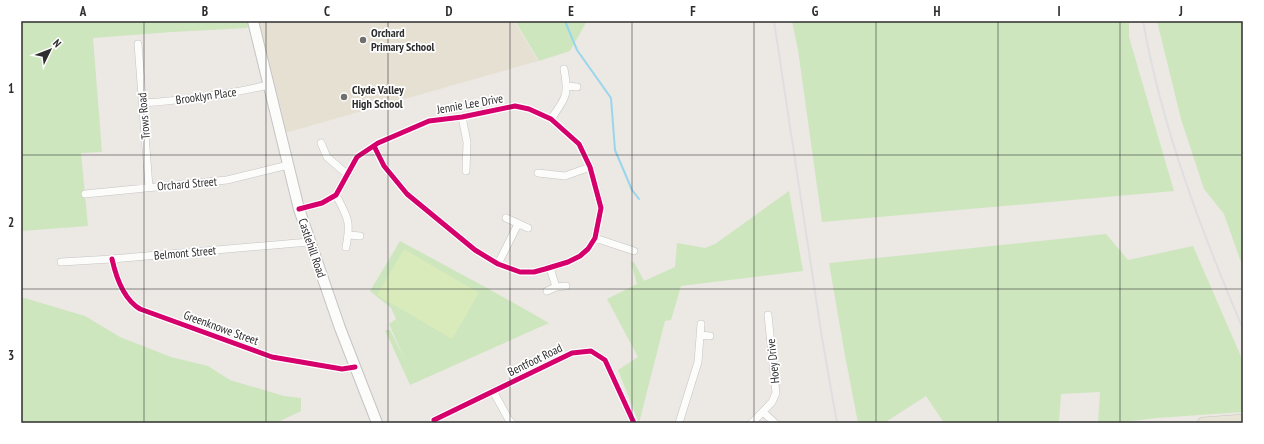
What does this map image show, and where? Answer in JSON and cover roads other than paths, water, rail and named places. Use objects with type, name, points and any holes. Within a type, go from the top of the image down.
[{"type":"main road","name":"Castlehill Road","points":[[253,21],[299,210],[309,242],[377,423]]},
{"type":"main road","points":[[1203,423],[1243,420]]},
{"type":"street","name":"Trows Road","points":[[138,44],[149,187]]},
{"type":"street","points":[[551,119],[564,101],[567,86],[564,69]]},
{"type":"street","name":"Brooklyn Place","points":[[142,103],[196,99],[268,85]]},
{"type":"street","points":[[567,86],[577,87]]},
{"type":"street","name":"Jennie Lee Drive","points":[[336,195],[357,157],[374,146],[429,121],[462,117],[516,106],[529,109],[551,119],[579,144],[590,167],[601,208],[595,238],[588,249],[580,256],[550,268],[534,272],[520,272],[498,264],[475,250],[407,194],[397,184],[384,166],[374,146]]},
{"type":"street","points":[[462,117],[466,142],[466,171]]},
{"type":"street","points":[[321,143],[327,157],[348,175]]},
{"type":"street","name":"Orchard Street","points":[[85,194],[227,180],[288,166]]},
{"type":"street","points":[[538,173],[565,176],[590,167]]},
{"type":"street","points":[[299,210],[322,203],[336,195],[347,217],[349,225],[349,235],[346,248]]},
{"type":"street","points":[[506,218],[528,228]]},
{"type":"street","points":[[498,264],[518,224]]},
{"type":"street","points":[[349,235],[360,236]]},
{"type":"street","points":[[595,238],[634,251]]},
{"type":"street","name":"Belmont Street","points":[[61,262],[309,242]]},
{"type":"street","name":"Greenknowe Street","points":[[112,259],[117,279],[134,306],[140,309],[272,356],[342,369],[355,367]]},
{"type":"street","points":[[550,268],[556,287]]},
{"type":"street","points":[[547,291],[556,287],[566,286]]},
{"type":"street","name":"Hoey Drive","points":[[752,423],[772,402],[776,393],[768,315]]},
{"type":"street","points":[[679,423],[698,362],[701,324]]},
{"type":"street","points":[[700,335],[710,336]]},
{"type":"street","name":"Bentfoot Road","points":[[434,420],[572,353],[591,351],[605,360],[634,423]]},
{"type":"street","points":[[493,391],[512,423]]},
{"type":"street","points":[[763,412],[774,423]]},
{"type":"waterway","points":[[565,21],[577,50],[611,98],[615,150],[632,190],[639,199]]},
{"type":"railway","points":[[774,21],[822,338],[837,423]]},
{"type":"railway","points":[[1143,21],[1161,100],[1184,178],[1212,254],[1243,329]]},
{"type":"place","name":"Orchard Primary School","points":[[363,40]]},
{"type":"place","name":"Clyde Valley High School","points":[[344,97]]}]
